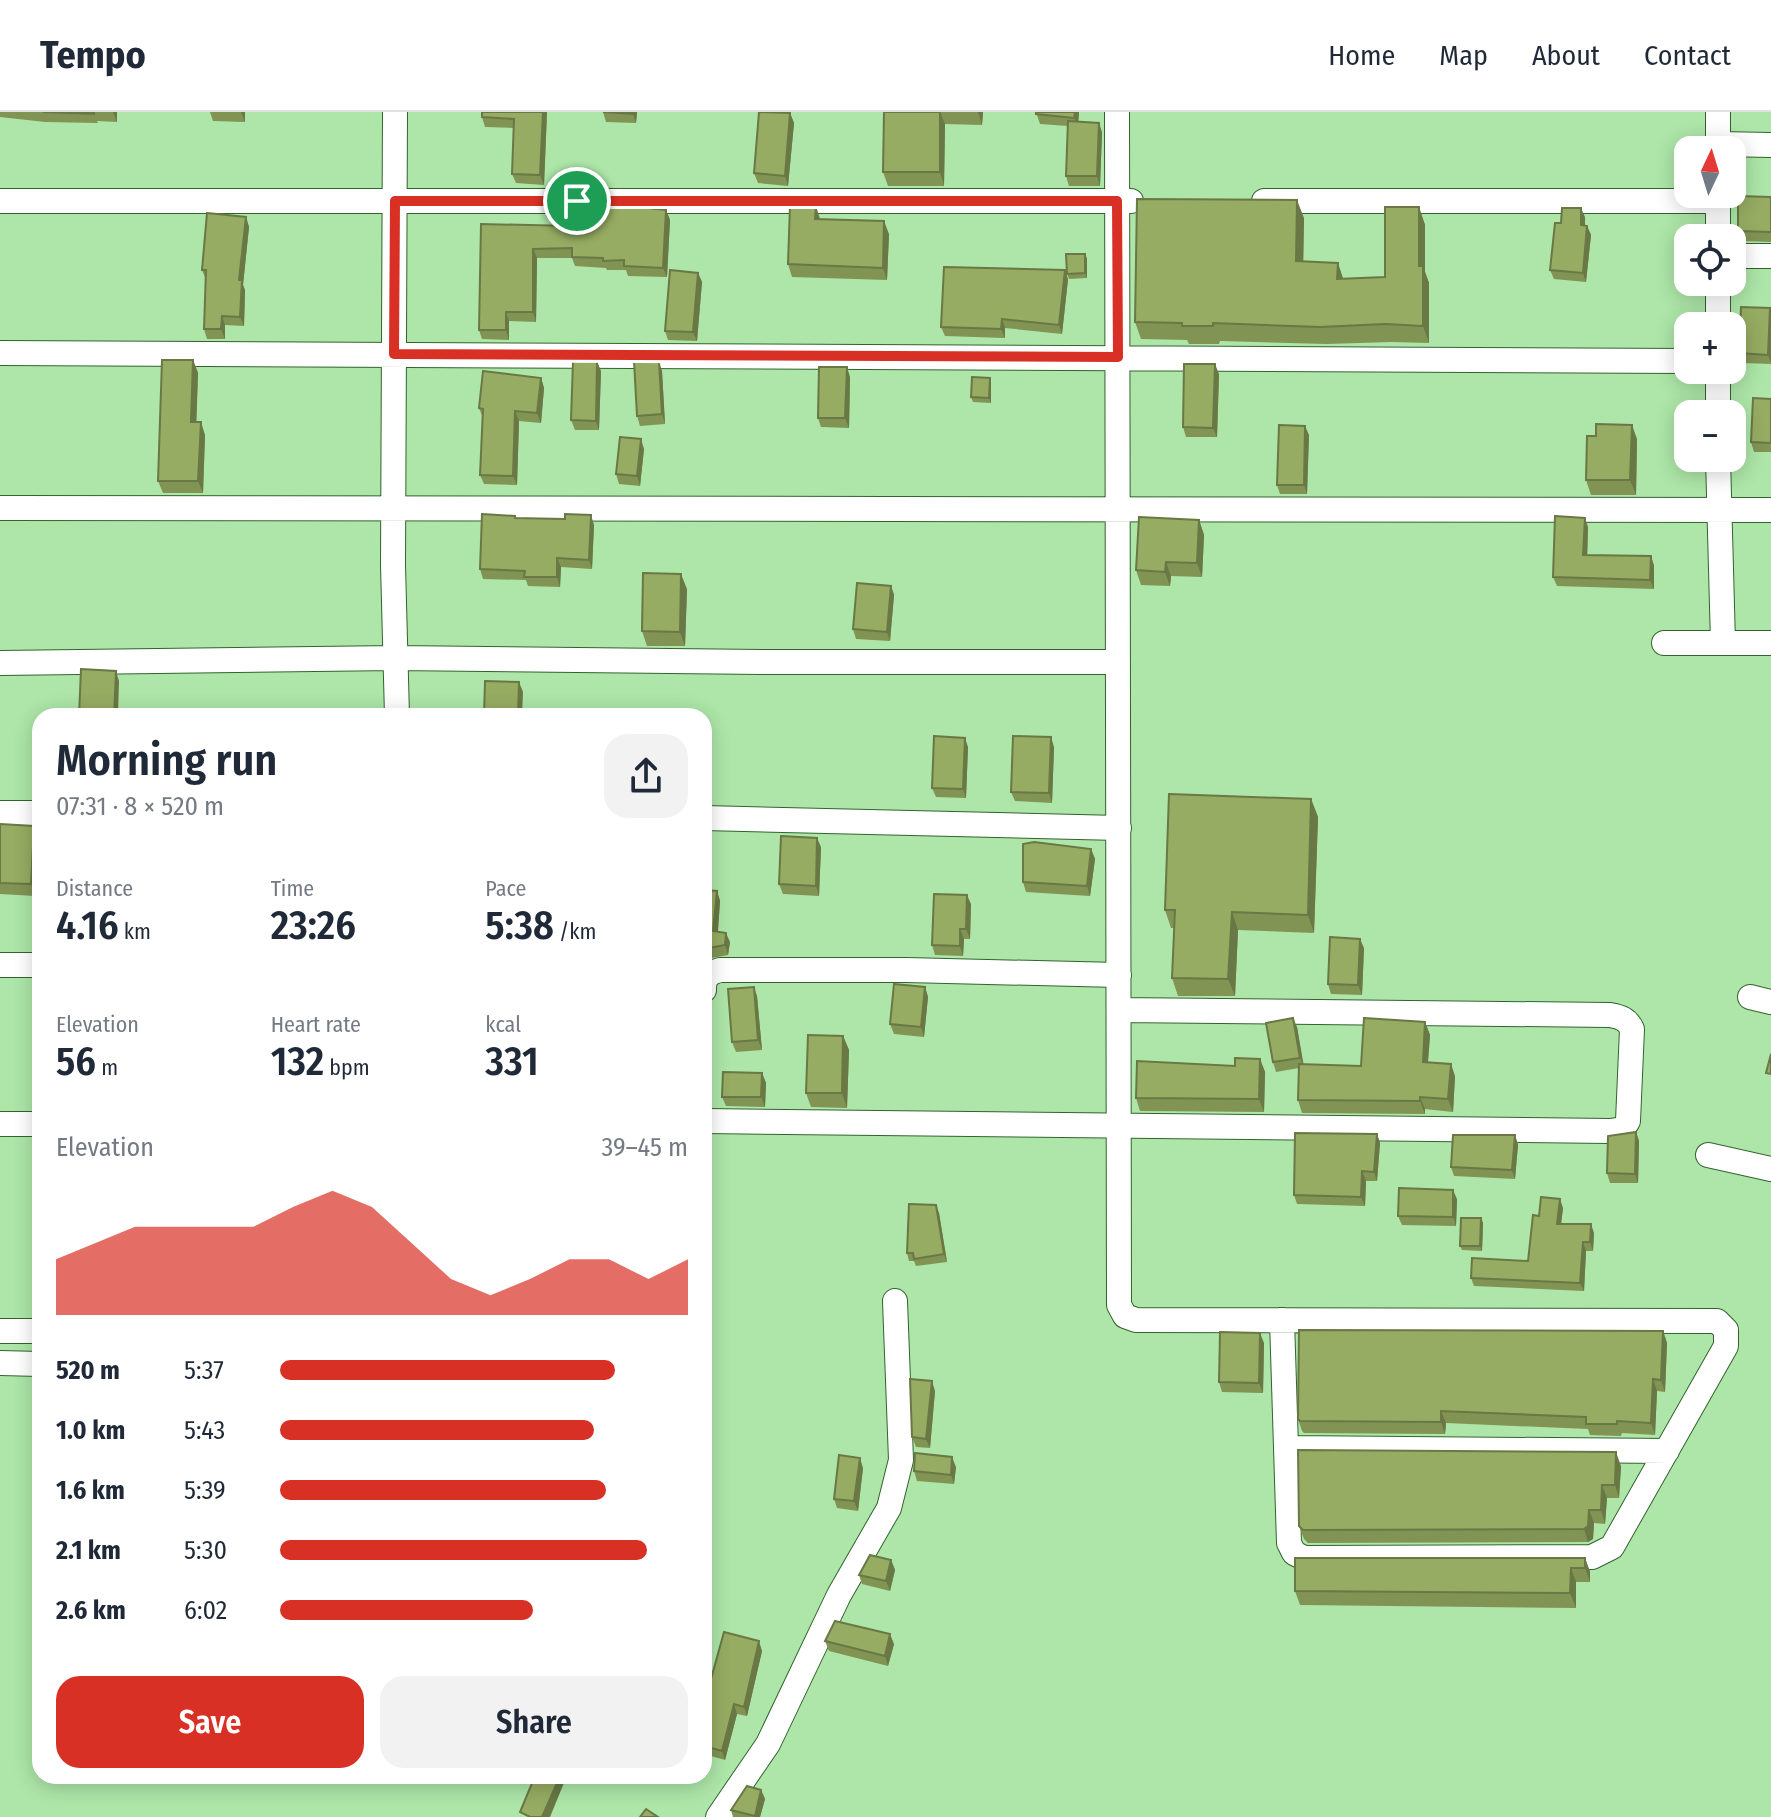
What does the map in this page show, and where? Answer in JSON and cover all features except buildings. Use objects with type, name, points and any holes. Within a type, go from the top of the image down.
[{"type":"street","points":[[395,112],[393,509],[397,708]]},
{"type":"street","points":[[1117,112],[1119,1305],[1125,1316],[1136,1320],[1282,1320],[1717,1321],[1726,1330],[1726,1346],[1612,1547],[1603,1553],[1592,1557],[1304,1558],[1294,1553],[1289,1543],[1282,1320]]},
{"type":"street","points":[[1718,112],[1718,136]]},
{"type":"street","points":[[1746,146],[1771,145]]},
{"type":"street","points":[[1243,201],[1674,197]]},
{"type":"street","points":[[0,201],[1149,201]]},
{"type":"street","points":[[1746,256],[1771,256]]},
{"type":"street","points":[[0,353],[1674,361]]},
{"type":"street","points":[[1718,472],[1723,643]]},
{"type":"street","points":[[0,508],[1771,510]]},
{"type":"street","points":[[1664,643],[1771,643]]},
{"type":"street","points":[[0,663],[395,658],[1118,662]]},
{"type":"street","points":[[0,813],[32,813]]},
{"type":"street","points":[[712,818],[1119,828]]},
{"type":"street","points":[[0,965],[32,965]]},
{"type":"street","points":[[712,972],[906,970],[1119,975]]},
{"type":"street","points":[[712,1121],[1623,1129],[1628,1121],[1632,1029],[1628,1021],[1610,1015],[1119,1010]]},
{"type":"street","points":[[0,1124],[32,1124]]},
{"type":"street","points":[[1708,1155],[1771,1169]]},
{"type":"street","points":[[718,1817],[768,1744],[839,1595],[889,1508],[901,1460],[895,1301]]},
{"type":"street","points":[[0,1331],[32,1331]]},
{"type":"street","points":[[0,1363],[32,1364]]},
{"type":"street","points":[[1286,1448],[1667,1451]]},
{"type":"route","points":[[395,201],[577,201],[1117,201],[1118,357],[394,354],[395,201]]}]
